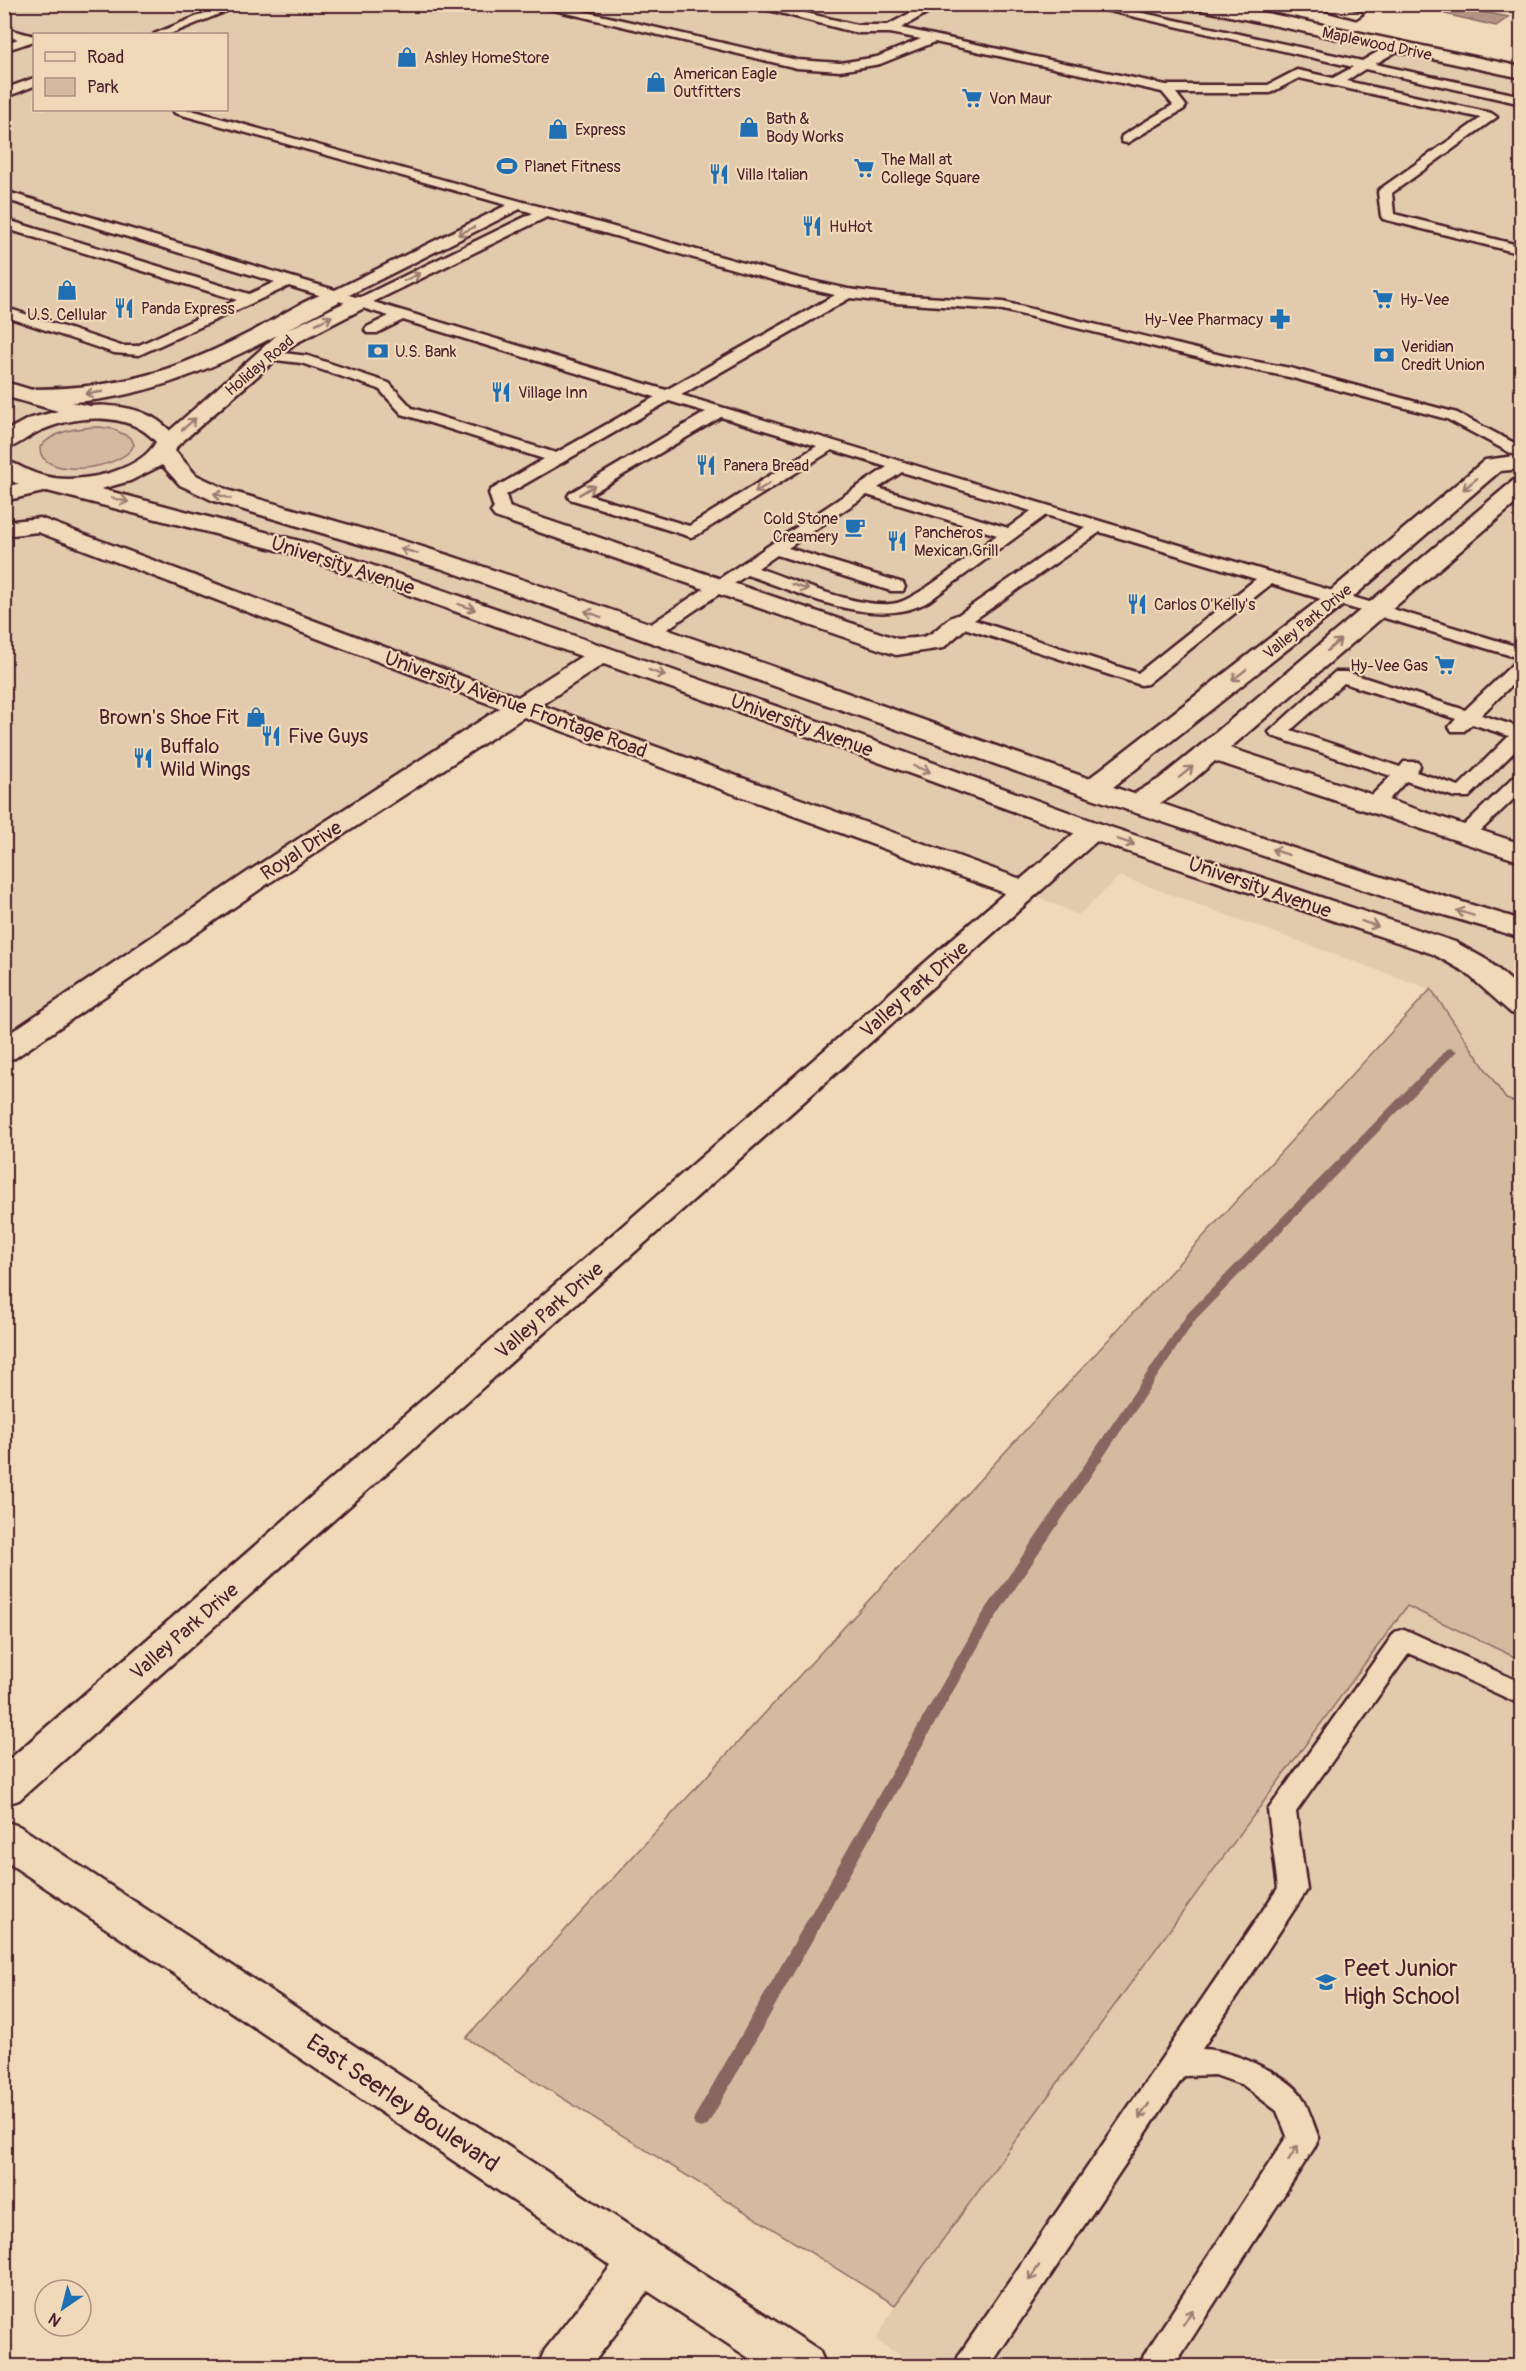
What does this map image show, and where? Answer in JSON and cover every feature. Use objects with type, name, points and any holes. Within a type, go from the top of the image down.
[{"type":"street","name":"Maplewood Drive","points":[[1197,4],[1521,73]]},
{"type":"street","name":"Holiday Road","points":[[35,396],[73,396],[152,382],[237,348],[335,296]]},
{"type":"street","name":"Holiday Road","points":[[55,485],[120,477],[145,467],[286,339],[359,303]]},
{"type":"street","name":"Holiday Road","points":[[96,413],[184,387],[237,348]]},
{"type":"street","points":[[4,389],[96,413]]},
{"type":"street","points":[[4,443],[21,431],[40,423],[96,413]]},
{"type":"street","name":"University Avenue","points":[[96,413],[130,416],[149,423],[161,432],[166,447],[188,480],[222,496],[449,563],[1093,789],[1410,896],[1521,929]]},
{"type":"street","name":"Valley Park Drive","points":[[1093,789],[1337,598],[1493,465],[1521,462]]},
{"type":"street","name":"University Avenue","points":[[4,467],[24,478],[302,549],[828,734],[1094,831],[1444,948],[1476,966],[1521,1007]]},
{"type":"street","points":[[4,494],[55,485]]},
{"type":"street","name":"Valley Park Drive","points":[[1137,804],[1169,785],[1211,751],[1521,485]]},
{"type":"street","points":[[503,512],[896,646],[934,643],[961,621]]},
{"type":"street","name":"University Avenue Frontage Road","points":[[4,529],[40,525],[521,706],[1026,891]]},
{"type":"street","points":[[602,654],[647,650],[763,689],[860,708]]},
{"type":"street","name":"Royal Drive","points":[[4,1051],[259,877],[602,654]]},
{"type":"street","points":[[828,734],[914,745],[1060,795],[1137,804]]},
{"type":"street","points":[[1211,751],[1521,854]]},
{"type":"street","name":"Valley Park Drive","points":[[4,1789],[1094,831]]},
{"type":"street","name":"East Seerley Boulevard","points":[[4,1838],[801,2367]]},
{"type":"street","points":[[562,2367],[642,2262]]},
{"type":"lane","points":[[163,33],[239,4]]},
{"type":"lane","points":[[534,4],[797,64],[840,67],[880,60],[935,38]]},
{"type":"lane","points":[[752,4],[857,29],[890,29],[935,38],[1166,90],[1270,89],[1297,74],[1491,117]]},
{"type":"lane","points":[[890,29],[937,4]]},
{"type":"lane","points":[[1084,4],[1519,100]]},
{"type":"lane","points":[[1309,4],[1356,14]]},
{"type":"lane","points":[[4,32],[30,39],[4,48]]},
{"type":"lane","points":[[1335,82],[1359,65],[1395,47]]},
{"type":"lane","points":[[4,94],[33,82]]},
{"type":"lane","points":[[1127,139],[1180,106],[1166,90]]},
{"type":"lane","points":[[1519,100],[1384,192],[1388,216],[1521,250]]},
{"type":"lane","points":[[183,111],[796,282],[848,294],[1003,306],[1225,360],[1290,373],[1452,416],[1521,454]]},
{"type":"lane","points":[[4,195],[1521,654]]},
{"type":"lane","points":[[335,296],[518,205]]},
{"type":"lane","points":[[359,303],[546,212]]},
{"type":"lane","points":[[4,223],[250,299]]},
{"type":"lane","points":[[4,311],[119,350],[139,351],[286,282]]},
{"type":"lane","points":[[503,512],[497,493],[848,294]]},
{"type":"lane","points":[[372,330],[400,316]]},
{"type":"lane","points":[[311,361],[327,353]]},
{"type":"lane","points":[[267,355],[311,361],[384,386],[407,411],[556,458]]},
{"type":"lane","points":[[719,411],[576,496],[691,532],[829,445]]},
{"type":"lane","points":[[648,634],[900,466]]},
{"type":"lane","points":[[865,489],[1010,534]]},
{"type":"lane","points":[[745,569],[868,609],[896,609],[911,605],[1043,510]]},
{"type":"lane","points":[[961,621],[1098,526]]},
{"type":"lane","points":[[775,549],[897,587]]},
{"type":"lane","points":[[961,621],[1141,680],[1269,578]]},
{"type":"lane","points":[[1463,722],[1521,665]]},
{"type":"lane","points":[[1341,676],[1386,697],[1463,722],[1521,734],[1462,793],[1372,758],[1332,745],[1278,732],[1341,676]]},
{"type":"lane","points":[[1373,805],[1407,770]]},
{"type":"lane","points":[[1465,835],[1521,780]]},
{"type":"lane","points":[[971,2367],[1293,1890],[1282,1810],[1404,1640],[1521,1695]]},
{"type":"lane","points":[[1156,2367],[1303,2138],[1289,2102],[1254,2076],[1215,2062],[1176,2063]]},
{"type":"shaded area","points":[[1163,4],[1521,78],[1521,1104],[1506,1099],[1430,989],[1120,876],[1078,915],[1026,891],[521,707],[5,1051],[5,5]]},
{"type":"shaded area","points":[[1457,7],[1509,17],[1496,26],[1445,14]]},
{"type":"shaded area","name":"Peet Junior High School","points":[[1407,1606],[1521,1660],[1521,2366],[916,2366],[876,2340],[895,2305]]},
{"type":"green space","points":[[99,427],[113,429],[131,438],[134,445],[126,454],[114,461],[98,466],[66,468],[52,464],[43,457],[40,447],[59,433]]},
{"type":"green space","points":[[1431,989],[1506,1099],[1521,1104],[1521,1660],[1407,1606],[895,2305],[466,2038]]},
{"type":"waterway","points":[[701,2121],[985,1622],[1192,1316],[1451,1051]]},
{"type":"place","name":"Ashley HomeStore","points":[[407,57]]},
{"type":"place","name":"American Eagle Outfitters","points":[[656,82]]},
{"type":"place","name":"Von Maur","points":[[972,98]]},
{"type":"place","name":"Bath & Body Works","points":[[749,127]]},
{"type":"place","name":"Express","points":[[558,129]]},
{"type":"place","name":"Planet Fitness","points":[[507,166]]},
{"type":"place","name":"The Mall at College Square","points":[[864,168]]},
{"type":"place","name":"Villa Italian","points":[[719,174]]},
{"type":"place","name":"HuHot","points":[[812,226]]},
{"type":"place","name":"U.S. Cellular","points":[[67,290]]},
{"type":"place","name":"Hy-Vee","points":[[1383,299]]},
{"type":"place","name":"Panda Express","points":[[124,308]]},
{"type":"place","name":"Hy-Vee Pharmacy","points":[[1280,319]]},
{"type":"place","name":"U.S. Bank","points":[[378,351]]},
{"type":"place","name":"Veridian Credit Union","points":[[1384,355]]},
{"type":"place","name":"Village Inn","points":[[501,392]]},
{"type":"place","name":"Panera Bread","points":[[706,465]]},
{"type":"place","name":"Cold Stone Creamery","points":[[855,527]]},
{"type":"place","name":"Pancheros Mexican Grill","points":[[897,541]]},
{"type":"place","name":"Carlos O'Kelly's","points":[[1137,604]]},
{"type":"place","name":"Hy-Vee Gas","points":[[1445,665]]},
{"type":"place","name":"Brown's Shoe Fit","points":[[256,717]]},
{"type":"place","name":"Five Guys","points":[[271,736]]},
{"type":"place","name":"Buffalo Wild Wings","points":[[143,758]]},
{"type":"place","name":"Peet Junior High School","points":[[1326,1982]]}]
